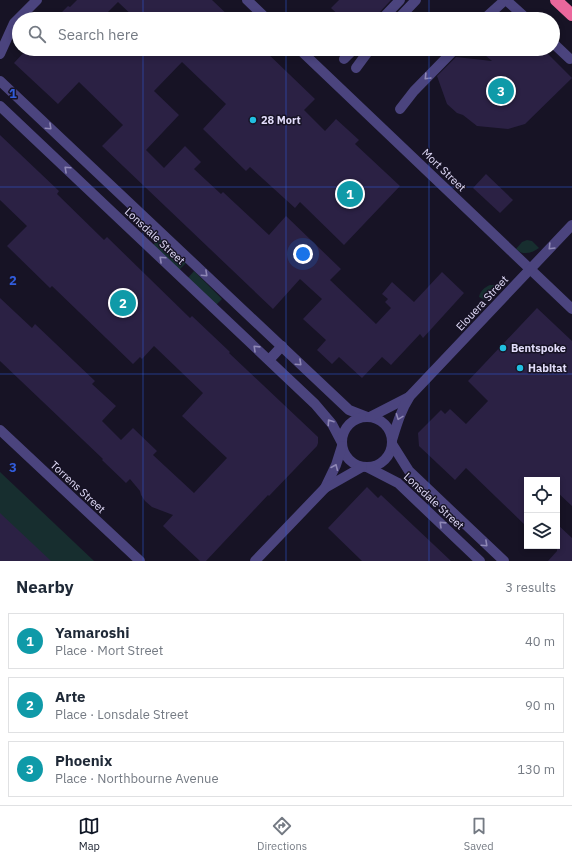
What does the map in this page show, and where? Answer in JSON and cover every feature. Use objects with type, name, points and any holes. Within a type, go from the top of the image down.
[{"type":"highway","points":[[556,0],[572,15]]},
{"type":"street","points":[[25,12],[37,0]]},
{"type":"street","points":[[248,0],[260,12]]},
{"type":"street","points":[[389,12],[400,0]]},
{"type":"street","points":[[405,12],[416,0]]},
{"type":"street","points":[[492,12],[505,0],[518,12]]},
{"type":"street","points":[[0,54],[12,27]]},
{"type":"street","points":[[560,50],[570,59]]},
{"type":"street","name":"Mort Street","points":[[306,56],[572,309]]},
{"type":"street","points":[[344,59],[347,56]]},
{"type":"street","points":[[356,68],[365,56]]},
{"type":"street","points":[[400,109],[414,91],[448,56]]},
{"type":"street","name":"Lonsdale Street","points":[[0,81],[349,410],[369,417]]},
{"type":"street","name":"Lonsdale Street","points":[[0,106],[315,404],[326,416],[336,431],[342,445]]},
{"type":"street","points":[[24,129],[37,116]]},
{"type":"street","name":"Elouera Street","points":[[392,442],[397,421],[410,396],[572,225]]},
{"type":"street","points":[[269,360],[282,346]]},
{"type":"street","name":"Elouera Street","points":[[369,417],[410,396]]},
{"type":"street","points":[[325,488],[336,465],[344,432],[356,419],[369,417],[378,419],[385,424],[390,432],[392,442],[390,453],[382,463],[374,467],[356,465],[349,460],[344,453],[342,445]]},
{"type":"street","name":"Torrens Street","points":[[0,430],[140,561]]},
{"type":"street","name":"Lonsdale Street","points":[[392,442],[409,471],[504,561]]},
{"type":"street","points":[[255,561],[325,488],[350,472],[364,467]]},
{"type":"street","name":"Lonsdale Street","points":[[364,467],[398,483],[480,561]]},
{"type":"street","name":"Lonsdale Street","points":[[462,543],[472,531]]},
{"type":"green space","points":[[161,237],[187,262],[179,270],[153,245]]},
{"type":"green space","points":[[527,240],[532,241],[539,248],[528,253],[516,249],[522,242]]},
{"type":"green space","points":[[194,271],[222,299],[216,305],[188,278]]},
{"type":"green space","points":[[490,285],[494,285],[498,290],[487,301],[479,297],[480,293]]},
{"type":"green space","points":[[0,472],[94,561],[0,561]]},
{"type":"building","points":[[77,0],[212,0],[225,12],[129,12],[118,2],[108,12],[62,12],[68,6],[70,7]]},
{"type":"building","points":[[339,0],[391,0],[380,12],[335,12],[331,8]]},
{"type":"building","points":[[20,56],[270,56],[315,99],[304,110],[325,131],[336,119],[359,140],[355,144],[400,186],[344,245],[300,202],[295,208],[250,167],[246,171],[203,129],[226,104],[182,62],[154,91],[179,115],[146,150],[164,168],[185,146],[201,162],[194,169],[221,194],[223,192],[269,235],[286,216],[341,269],[330,280],[376,324],[391,308],[385,302],[388,299],[382,294],[392,282],[414,302],[442,272],[464,293],[423,338],[420,334],[391,365],[382,357],[362,378],[339,357],[332,364],[317,350],[326,340],[303,319],[322,299],[300,279],[273,309],[102,146],[123,125],[79,82],[58,104],[14,63]]},
{"type":"building","points":[[486,56],[550,56],[572,78],[525,124],[508,129],[477,126],[463,115],[457,113],[447,104],[437,76],[456,57],[492,61]]},
{"type":"building","points":[[0,135],[59,191],[57,194],[104,240],[107,237],[190,318],[192,316],[318,437],[317,446],[269,496],[268,495],[206,561],[200,561],[163,526],[173,515],[152,507],[145,501],[140,491],[130,479],[126,483],[102,460],[103,459],[0,361],[0,298],[32,328],[35,324],[95,381],[92,384],[116,406],[102,421],[121,440],[133,428],[157,451],[153,455],[194,493],[227,458],[182,416],[203,393],[154,346],[142,359],[140,357],[133,364],[52,286],[50,288],[7,246],[27,226],[0,200]]},
{"type":"building","points":[[486,174],[513,200],[500,213],[473,188]]},
{"type":"building","points":[[537,308],[572,341],[572,506],[560,495],[560,477],[524,477],[524,524],[466,468],[455,480],[419,446],[418,433],[441,410],[445,414],[450,409],[466,424],[488,401],[468,381]]},
{"type":"building","points":[[367,487],[378,498],[381,495],[451,561],[362,561],[328,528]]},
{"type":"building","points":[[0,513],[51,561],[0,561]]},
{"type":"building","points":[[560,527],[572,538],[572,561],[548,561],[557,549],[560,549]]},
{"type":"place","name":"Phoenix","points":[[501,91]]},
{"type":"place","name":"28 Mort","points":[[253,120]]},
{"type":"place","name":"Yamaroshi","points":[[350,194]]},
{"type":"place","name":"Arte","points":[[123,303]]},
{"type":"place","name":"Bentspoke","points":[[503,348]]},
{"type":"place","name":"Habitat","points":[[520,368]]}]
